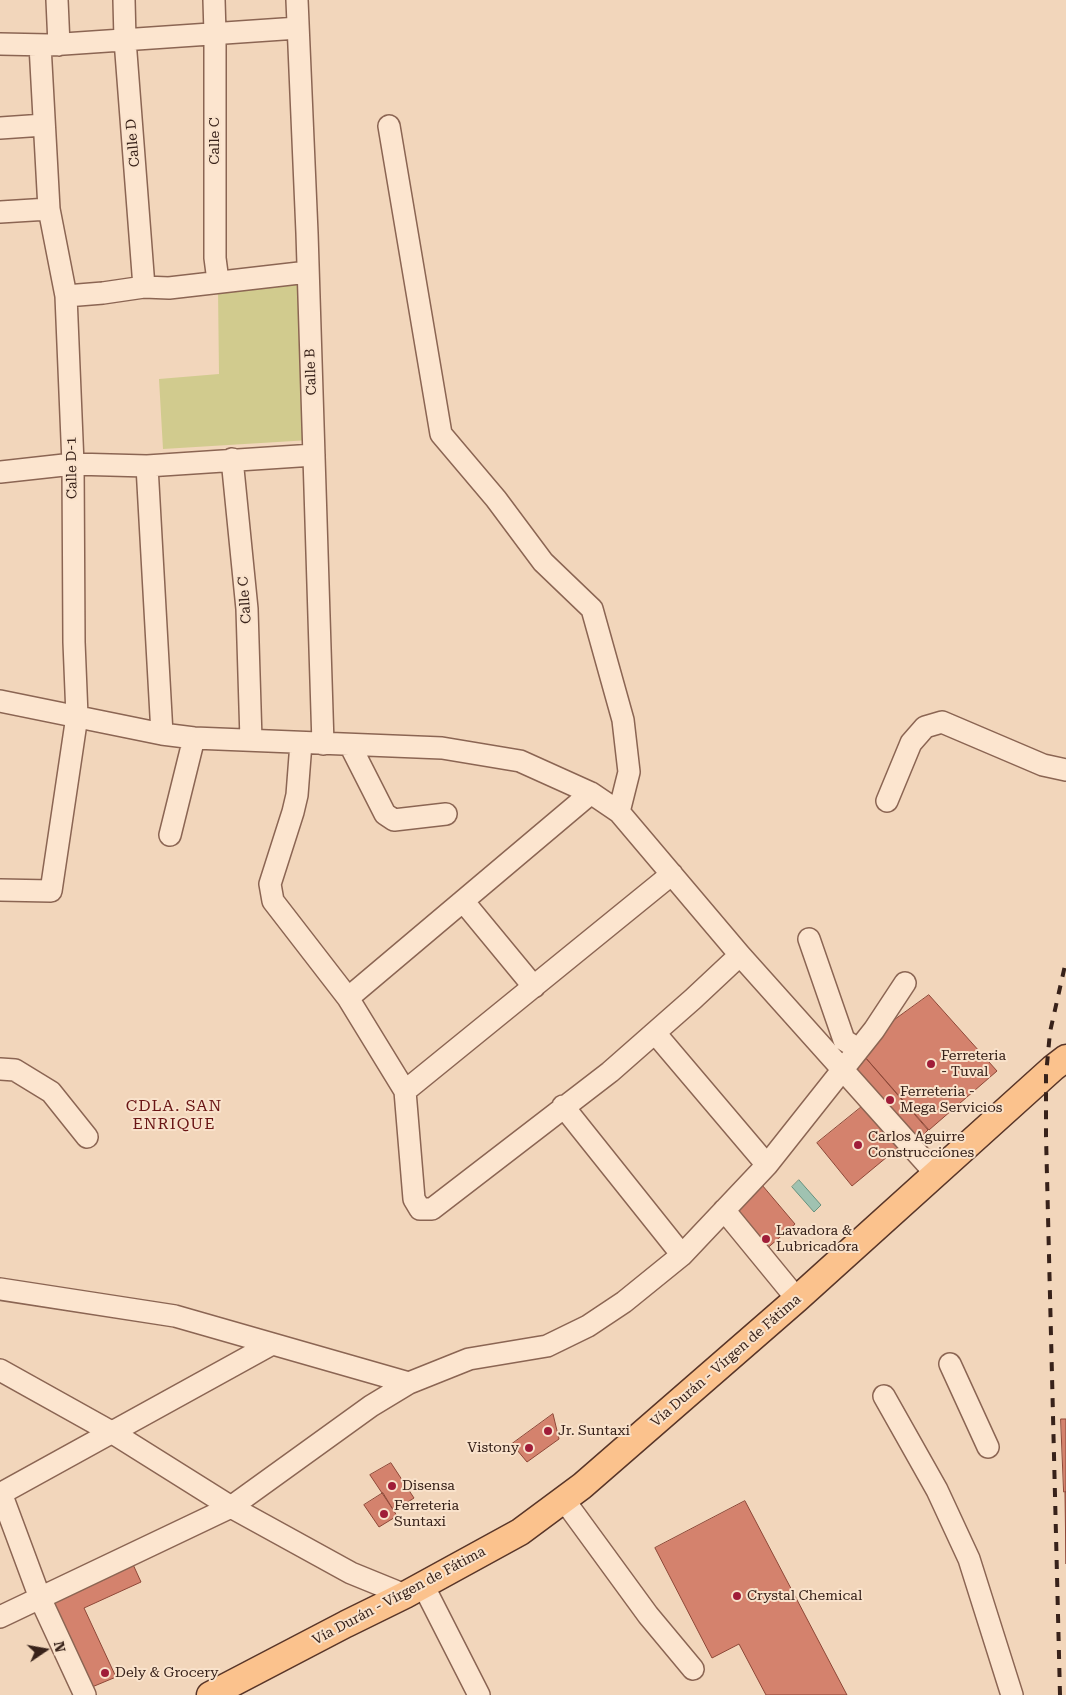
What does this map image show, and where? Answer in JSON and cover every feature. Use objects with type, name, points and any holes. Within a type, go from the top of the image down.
[{"type":"main road","name":"Vía Durán - Vírgen de Fátima","points":[[210,1695],[414,1590],[520,1532],[564,1500],[797,1299],[1059,1063],[1066,1044]]},
{"type":"street","name":"Calle D-1","points":[[0,890],[51,891],[77,716],[74,642],[73,464],[66,296],[49,209],[44,125],[50,45],[57,0]]},
{"type":"street","name":"Calle D","points":[[124,0],[125,40],[144,287]]},
{"type":"street","name":"Calle C","points":[[214,0],[215,258],[218,281]]},
{"type":"street","name":"Calle B","points":[[297,0],[323,744]]},
{"type":"street","points":[[0,44],[50,45],[298,28]]},
{"type":"street","points":[[0,128],[44,125]]},
{"type":"street","points":[[389,126],[441,434],[496,499],[543,562],[592,609],[623,720],[629,772],[619,812]]},
{"type":"street","points":[[0,212],[49,209]]},
{"type":"street","points":[[66,296],[144,287],[169,288],[308,272]]},
{"type":"street","points":[[0,472],[73,464],[147,466],[314,455]]},
{"type":"street","name":"Calle C","points":[[232,459],[247,609],[251,740]]},
{"type":"street","points":[[147,466],[162,734]]},
{"type":"street","points":[[0,701],[162,734],[194,738],[442,748],[520,761],[591,793],[619,812],[740,954],[936,1174]]},
{"type":"street","points":[[887,801],[911,743],[925,727],[942,722],[1043,765],[1066,770]]},
{"type":"street","points":[[170,835],[194,738]]},
{"type":"street","points":[[301,743],[297,795],[270,884],[272,901],[348,998],[405,1091],[414,1199],[420,1209],[432,1209],[610,1072],[740,954]]},
{"type":"street","points":[[350,745],[385,814],[394,820],[446,814]]},
{"type":"street","points":[[348,998],[591,793]]},
{"type":"street","points":[[405,1091],[672,874]]},
{"type":"street","points":[[463,901],[534,987]]},
{"type":"street","points":[[809,939],[844,1040],[858,1049]]},
{"type":"street","points":[[0,1617],[232,1507],[371,1406],[408,1383],[469,1360],[548,1346],[588,1326],[624,1302],[682,1255],[767,1165],[874,1030],[905,983]]},
{"type":"street","points":[[655,1033],[767,1165]]},
{"type":"street","points":[[0,1069],[15,1070],[51,1092],[87,1137]]},
{"type":"street","points":[[564,1106],[682,1255]]},
{"type":"street","points":[[724,1210],[797,1299]]},
{"type":"street","points":[[0,1289],[175,1316],[408,1383]]},
{"type":"street","points":[[85,1695],[40,1598],[0,1494],[272,1344]]},
{"type":"street","points":[[950,1364],[988,1447]]},
{"type":"street","points":[[0,1370],[113,1433],[232,1507],[351,1573],[414,1590],[480,1695]]},
{"type":"street","points":[[884,1396],[937,1490],[969,1559],[1012,1695]]},
{"type":"street","points":[[564,1500],[648,1615],[693,1669]]},
{"type":"shaded area","points":[[304,282],[310,440],[163,449],[159,379],[219,374],[218,289]]},
{"type":"shaded area","points":[[799,1180],[821,1205],[814,1212],[792,1187]]},
{"type":"building","name":"Ferreteria - Tuval","points":[[929,995],[997,1071],[929,1130],[865,1057],[894,1020]]},
{"type":"building","name":"Ferreteria - Mega Servicios","points":[[864,1056],[928,1130],[916,1142],[852,1069]]},
{"type":"building","name":"Carlos Aguirre Construcciones","points":[[864,1105],[899,1147],[852,1186],[817,1143]]},
{"type":"building","points":[[762,1185],[795,1224],[763,1252],[731,1211]]},
{"type":"building","points":[[553,1414],[559,1439],[527,1462],[512,1444]]},
{"type":"building","points":[[1061,1419],[1066,1419],[1066,1492],[1064,1492]]},
{"type":"building","name":"Disensa","points":[[391,1463],[414,1498],[394,1511],[370,1475]]},
{"type":"building","points":[[1066,1492],[1066,1564],[1065,1493]]},
{"type":"building","points":[[383,1493],[397,1516],[379,1527],[364,1505]]},
{"type":"building","name":"Crystal Chemical","points":[[745,1501],[847,1695],[766,1695],[739,1644],[712,1658],[655,1548]]},
{"type":"building","points":[[131,1560],[141,1582],[84,1608],[116,1677],[92,1687],[51,1596]]},
{"type":"railway","points":[[1060,1695],[1046,1075],[1050,1032],[1066,961]]},
{"type":"place","name":"Ferreteria - Tuval","points":[[931,1064]]},
{"type":"place","name":"Ferreteria - Mega Servicios","points":[[890,1100]]},
{"type":"place","name":"Carlos Aguirre Construcciones","points":[[858,1145]]},
{"type":"place","name":"Lavadora & Lubricadora","points":[[766,1239]]},
{"type":"place","name":"Jr. Suntaxi","points":[[548,1431]]},
{"type":"place","name":"Vistony","points":[[529,1448]]},
{"type":"place","name":"Disensa","points":[[392,1486]]},
{"type":"place","name":"Ferreteria Suntaxi","points":[[384,1514]]},
{"type":"place","name":"Crystal Chemical","points":[[737,1596]]},
{"type":"place","name":"Dely & Grocery","points":[[105,1673]]},
{"type":"district","name":"CDLA. SAN ENRIQUE","points":[[174,1115]]}]
